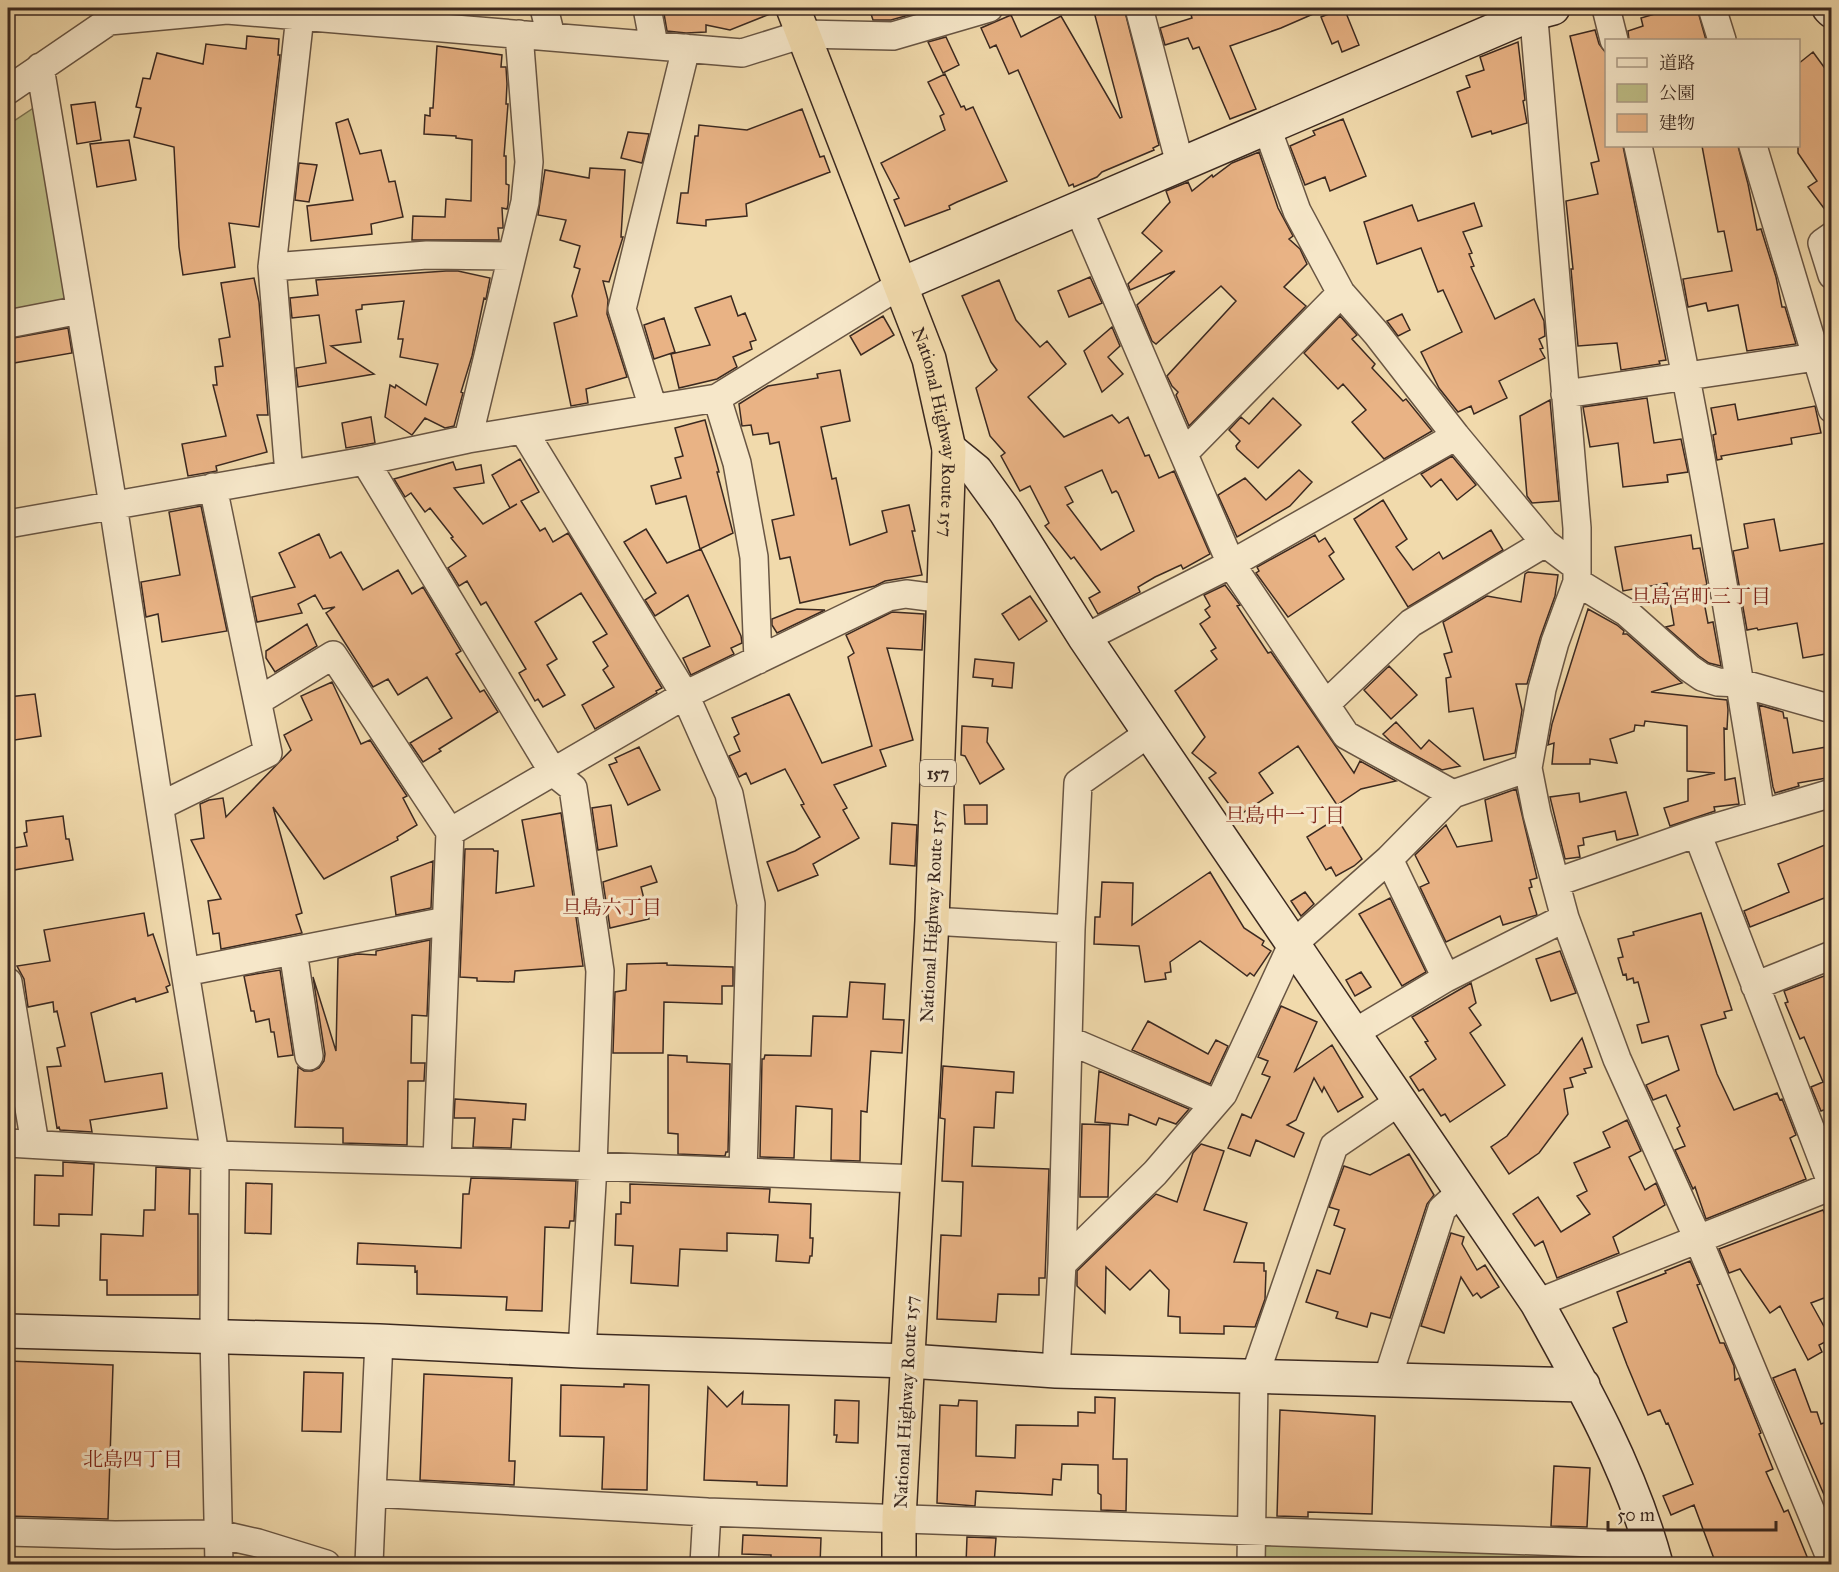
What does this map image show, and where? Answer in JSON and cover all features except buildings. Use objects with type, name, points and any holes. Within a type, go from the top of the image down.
[{"type":"highway","name":"National Highway Route 157","points":[[798,21],[929,359],[949,449],[932,921],[899,1518],[899,1564]]},
{"type":"street","points":[[544,8],[551,36]]},
{"type":"street","points":[[647,8],[654,45]]},
{"type":"street","points":[[8,88],[40,67],[108,14],[228,9],[300,16],[362,14],[519,34],[742,53],[798,21],[893,36],[954,12],[989,8]]},
{"type":"street","points":[[1139,8],[1180,164]]},
{"type":"street","points":[[1606,8],[1614,39]]},
{"type":"street","points":[[1712,8],[1722,39]]},
{"type":"street","points":[[1829,8],[1832,11]]},
{"type":"street","points":[[8,524],[365,461],[468,439],[717,398],[900,285],[1540,9],[1565,394],[1577,528],[1577,574],[1542,689],[1528,768],[1537,814],[1565,918],[1617,1059],[1698,1239],[1832,1562]]},
{"type":"street","points":[[289,474],[272,267],[300,16]]},
{"type":"street","points":[[468,439],[525,202],[529,162],[519,34]]},
{"type":"street","points":[[653,408],[622,309],[686,48]]},
{"type":"street","points":[[40,67],[113,505],[215,1155],[214,1336],[219,1564]]},
{"type":"street","points":[[1268,128],[1297,211],[1341,293],[1376,333],[1456,436],[1545,543],[1577,574],[1626,612],[1702,677],[1718,682],[1740,682],[1832,709]]},
{"type":"street","points":[[1638,147],[1687,375],[1761,814]]},
{"type":"street","points":[[1753,147],[1832,410]]},
{"type":"street","points":[[1078,207],[1231,564],[1346,735],[1453,794]]},
{"type":"street","points":[[1832,236],[1822,243],[1832,275]]},
{"type":"street","points":[[272,267],[427,255],[512,256]]},
{"type":"street","points":[[1184,453],[1341,293]]},
{"type":"street","points":[[8,324],[80,310]]},
{"type":"street","points":[[1565,394],[1816,357]]},
{"type":"street","points":[[717,398],[737,463],[754,557],[758,660]]},
{"type":"street","points":[[523,430],[685,695],[729,794],[751,904],[743,1172]]},
{"type":"street","points":[[1085,638],[1231,564],[1456,436]]},
{"type":"street","points":[[372,1493],[707,1512],[1252,1532],[1654,1555],[1616,1452],[1583,1385],[1537,1303],[1085,638],[1005,511],[976,471],[949,449]]},
{"type":"street","points":[[365,461],[553,772],[573,788],[600,971],[593,1166],[582,1351]]},
{"type":"street","points":[[160,806],[268,753],[213,487]]},
{"type":"street","points":[[1326,704],[1411,623],[1545,543]]},
{"type":"street","points":[[450,832],[685,695],[888,597],[906,594],[945,599]]},
{"type":"street","points":[[258,701],[333,655],[450,832],[437,1160]]},
{"type":"street","points":[[1056,1371],[1062,1264],[1071,929],[1078,783],[1149,733]]},
{"type":"street","points":[[1062,1264],[1155,1173],[1223,1094],[1292,945],[1389,860],[1453,794],[1528,768]]},
{"type":"street","points":[[1557,882],[1697,833],[1832,793]]},
{"type":"street","points":[[1537,1303],[1832,1185],[1697,833]]},
{"type":"street","points":[[1389,860],[1446,978]]},
{"type":"street","points":[[1354,1033],[1446,978],[1565,918]]},
{"type":"street","points":[[185,972],[446,921]]},
{"type":"street","points":[[932,921],[1071,929]]},
{"type":"street","points":[[293,951],[309,1056]]},
{"type":"street","points":[[1755,986],[1832,956]]},
{"type":"street","points":[[8,982],[35,1144]]},
{"type":"street","points":[[1068,1040],[1215,1103]]},
{"type":"street","points":[[1251,1564],[1254,1377],[1334,1146],[1400,1101]]},
{"type":"street","points":[[8,1143],[215,1155],[437,1160],[918,1179]]},
{"type":"street","points":[[1387,1380],[1442,1209],[1461,1192]]},
{"type":"street","points":[[8,1331],[379,1341],[582,1351],[909,1361],[1056,1371],[1583,1385]]},
{"type":"street","points":[[369,1564],[379,1341]]},
{"type":"street","points":[[704,1564],[707,1512]]},
{"type":"street","points":[[8,1532],[218,1534],[258,1543],[326,1564]]},
{"type":"green space","points":[[35,107],[65,296],[61,303],[8,312],[8,125]]},
{"type":"green space","points":[[1268,1543],[1615,1556],[1628,1564],[1263,1564],[1263,1549]]},
{"type":"district","name":"旦島宮町三丁目","points":[[1701,596]]},
{"type":"district","name":"旦島中一丁目","points":[[1285,815]]},
{"type":"district","name":"旦島六丁目","points":[[612,907]]},
{"type":"district","name":"北島四丁目","points":[[133,1459]]}]
